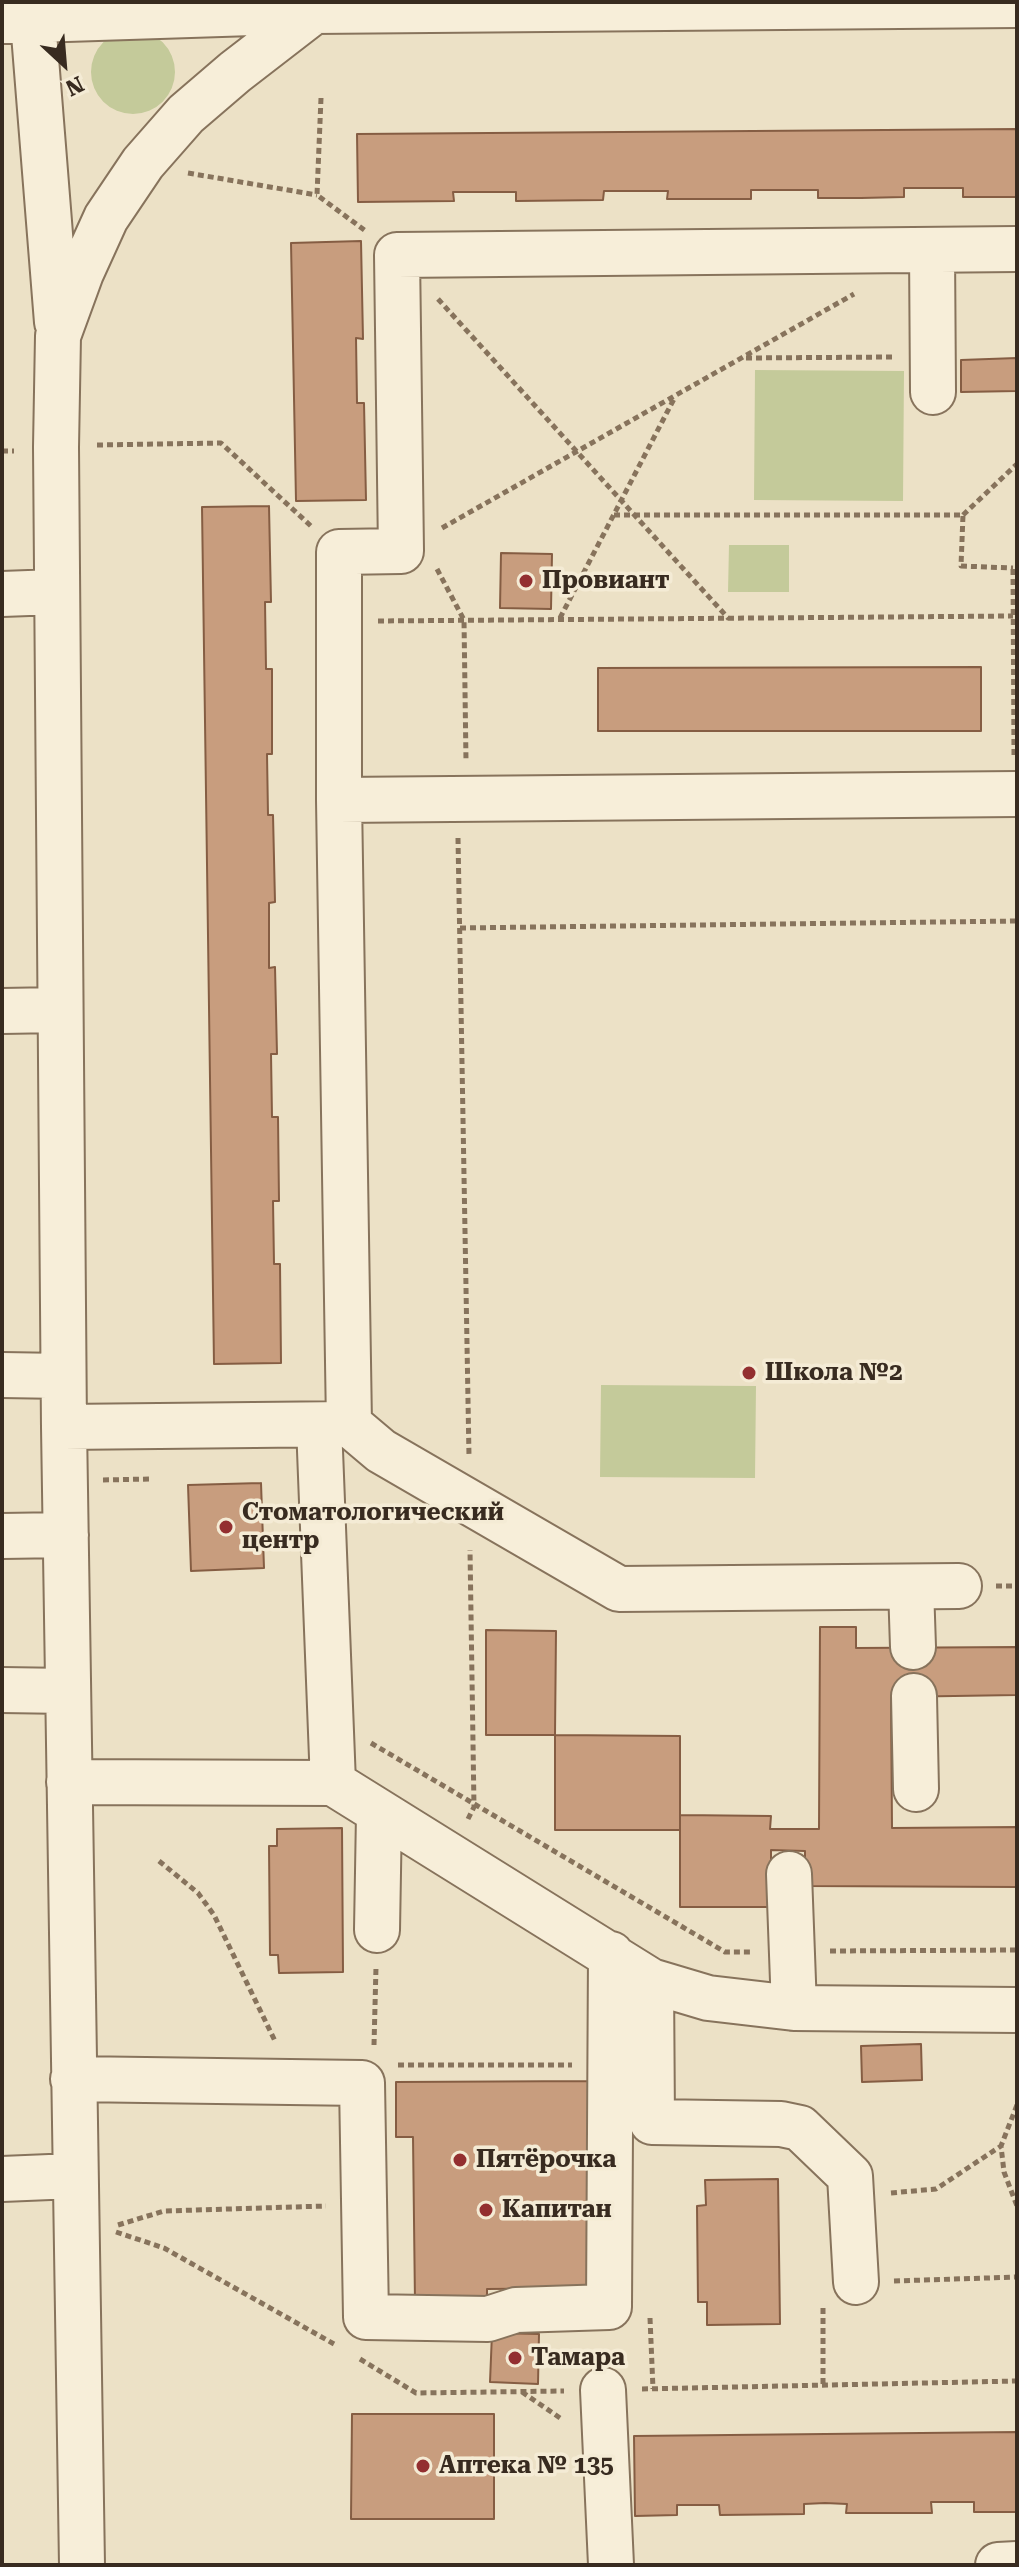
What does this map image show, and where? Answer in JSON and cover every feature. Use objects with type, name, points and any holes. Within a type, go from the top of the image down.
[{"type":"street","points":[[82,2565],[59,1010],[58,336],[17,21],[88,9],[314,11],[548,6],[1017,5]]},
{"type":"street","points":[[58,336],[106,218],[143,163],[196,105],[314,11]]},
{"type":"street","points":[[333,1783],[339,552],[415,553],[412,255],[1017,249]]},
{"type":"street","points":[[932,250],[933,374]]},
{"type":"street","points":[[2,594],[56,592]]},
{"type":"street","points":[[339,800],[1016,794]]},
{"type":"street","points":[[2,1011],[59,1010]]},
{"type":"street","points":[[2,1375],[63,1376]]},
{"type":"street","points":[[64,1427],[334,1424],[619,1589],[959,1586]]},
{"type":"street","points":[[2,1536],[66,1535]]},
{"type":"street","points":[[911,1587],[913,1647]]},
{"type":"street","points":[[2,1690],[68,1691]]},
{"type":"street","points":[[914,1696],[916,1789]]},
{"type":"street","points":[[69,1782],[333,1783],[651,1981],[708,1998],[794,2008],[1017,2010]]},
{"type":"street","points":[[377,1930],[379,1814]]},
{"type":"street","points":[[789,1874],[794,2008]]},
{"type":"street","points":[[73,2079],[362,2083],[366,2317],[488,2319],[516,2310],[609,2307],[611,1954]]},
{"type":"street","points":[[651,1981],[652,2122],[781,2124],[800,2128],[850,2176],[854,2196],[856,2282]]},
{"type":"street","points":[[2,2179],[74,2176]]},
{"type":"street","points":[[603,2390],[611,2565]]},
{"type":"street","points":[[998,2565],[1017,2564]]},
{"type":"path","points":[[317,195],[321,98]]},
{"type":"path","points":[[180,171],[317,195],[412,255],[427,287],[729,619]]},
{"type":"path","points":[[448,1856],[474,1807],[458,826],[466,772],[464,620],[415,553],[578,451],[864,288]]},
{"type":"path","points":[[742,358],[933,374]]},
{"type":"path","points":[[559,619],[675,396]]},
{"type":"path","points":[[97,445],[221,443],[283,501]]},
{"type":"path","points":[[2,451],[14,451]]},
{"type":"path","points":[[614,515],[963,515],[1017,464]]},
{"type":"path","points":[[963,515],[961,566],[1015,568],[1016,794]]},
{"type":"path","points":[[339,622],[1013,616]]},
{"type":"path","points":[[460,928],[1017,921]]},
{"type":"path","points":[[101,1480],[150,1479]]},
{"type":"path","points":[[331,1717],[474,1807],[725,1952],[1017,1950]]},
{"type":"path","points":[[159,1861],[198,1893],[214,1915],[294,2082]]},
{"type":"path","points":[[374,2040],[377,1930]]},
{"type":"path","points":[[389,2065],[609,2065]]},
{"type":"path","points":[[1017,2105],[1001,2146],[1004,2172],[1017,2206]]},
{"type":"path","points":[[854,2196],[936,2189],[1001,2146]]},
{"type":"path","points":[[164,2248],[106,2228],[164,2211],[364,2205]]},
{"type":"green space","points":[[133,30],[149,33],[163,42],[172,56],[175,72],[172,88],[163,102],[149,111],[133,114],[117,111],[103,102],[94,88],[91,72],[94,56],[103,42],[117,33]]},
{"type":"green space","points":[[755,370],[904,371],[903,501],[754,500]]},
{"type":"green space","points":[[729,545],[789,545],[789,592],[728,592]]},
{"type":"green space","points":[[601,1385],[756,1386],[755,1478],[600,1477]]},
{"type":"building","points":[[1017,129],[1017,197],[963,197],[963,188],[904,188],[904,197],[818,198],[818,190],[751,190],[751,199],[667,199],[668,191],[604,191],[603,200],[516,201],[516,192],[453,192],[454,201],[358,202],[357,134]]},
{"type":"building","points":[[361,241],[363,339],[356,338],[357,403],[364,403],[366,500],[296,501],[291,243]]},
{"type":"building","points":[[1017,358],[1017,391],[961,392],[961,360]]},
{"type":"building","points":[[269,506],[271,602],[265,602],[266,669],[272,669],[272,754],[267,754],[268,815],[273,815],[275,902],[269,903],[269,968],[275,967],[277,1054],[271,1054],[272,1117],[278,1117],[279,1201],[273,1201],[274,1264],[280,1264],[281,1363],[214,1364],[202,507]]},
{"type":"building","name":"Провиант","points":[[501,553],[552,554],[551,609],[500,608]]},
{"type":"building","points":[[981,667],[981,731],[598,731],[598,668]]},
{"type":"building","name":"Стоматологический центр","points":[[261,1483],[264,1568],[191,1571],[188,1485]]},
{"type":"building","points":[[820,1627],[856,1627],[856,1648],[1017,1647],[1017,1695],[891,1697],[892,1828],[1017,1827],[1017,1887],[805,1886],[805,1851],[771,1850],[771,1907],[680,1907],[680,1815],[771,1816],[770,1829],[819,1829]]},
{"type":"building","points":[[486,1630],[556,1631],[555,1735],[486,1735]]},
{"type":"building","points":[[555,1735],[680,1736],[680,1830],[555,1830]]},
{"type":"building","points":[[342,1828],[343,1972],[279,1973],[278,1955],[270,1955],[269,1846],[277,1846],[277,1829]]},
{"type":"building","points":[[921,2044],[922,2080],[862,2082],[861,2046]]},
{"type":"building","points":[[594,2081],[590,2288],[487,2289],[487,2302],[415,2303],[413,2137],[396,2137],[396,2082]]},
{"type":"building","points":[[778,2179],[780,2324],[707,2325],[707,2302],[698,2302],[697,2206],[706,2205],[705,2180]]},
{"type":"building","name":"Тамара","points":[[492,2333],[539,2334],[538,2384],[490,2382]]},
{"type":"building","name":"Аптека № 135","points":[[352,2414],[494,2414],[494,2519],[351,2519]]},
{"type":"building","points":[[1017,2432],[1017,2512],[974,2512],[974,2502],[931,2502],[932,2513],[846,2513],[847,2504],[825,2503],[804,2504],[804,2514],[720,2515],[719,2505],[677,2505],[677,2515],[635,2516],[634,2436]]},
{"type":"place","name":"Провиант","points":[[526,581]]},
{"type":"place","name":"Школа №2","points":[[749,1373]]},
{"type":"place","name":"Стоматологический центр","points":[[226,1527]]},
{"type":"place","name":"Пятёрочка","points":[[460,2160]]},
{"type":"place","name":"Капитан","points":[[486,2210]]},
{"type":"place","name":"Тамара","points":[[515,2358]]},
{"type":"place","name":"Аптека № 135","points":[[423,2466]]}]
